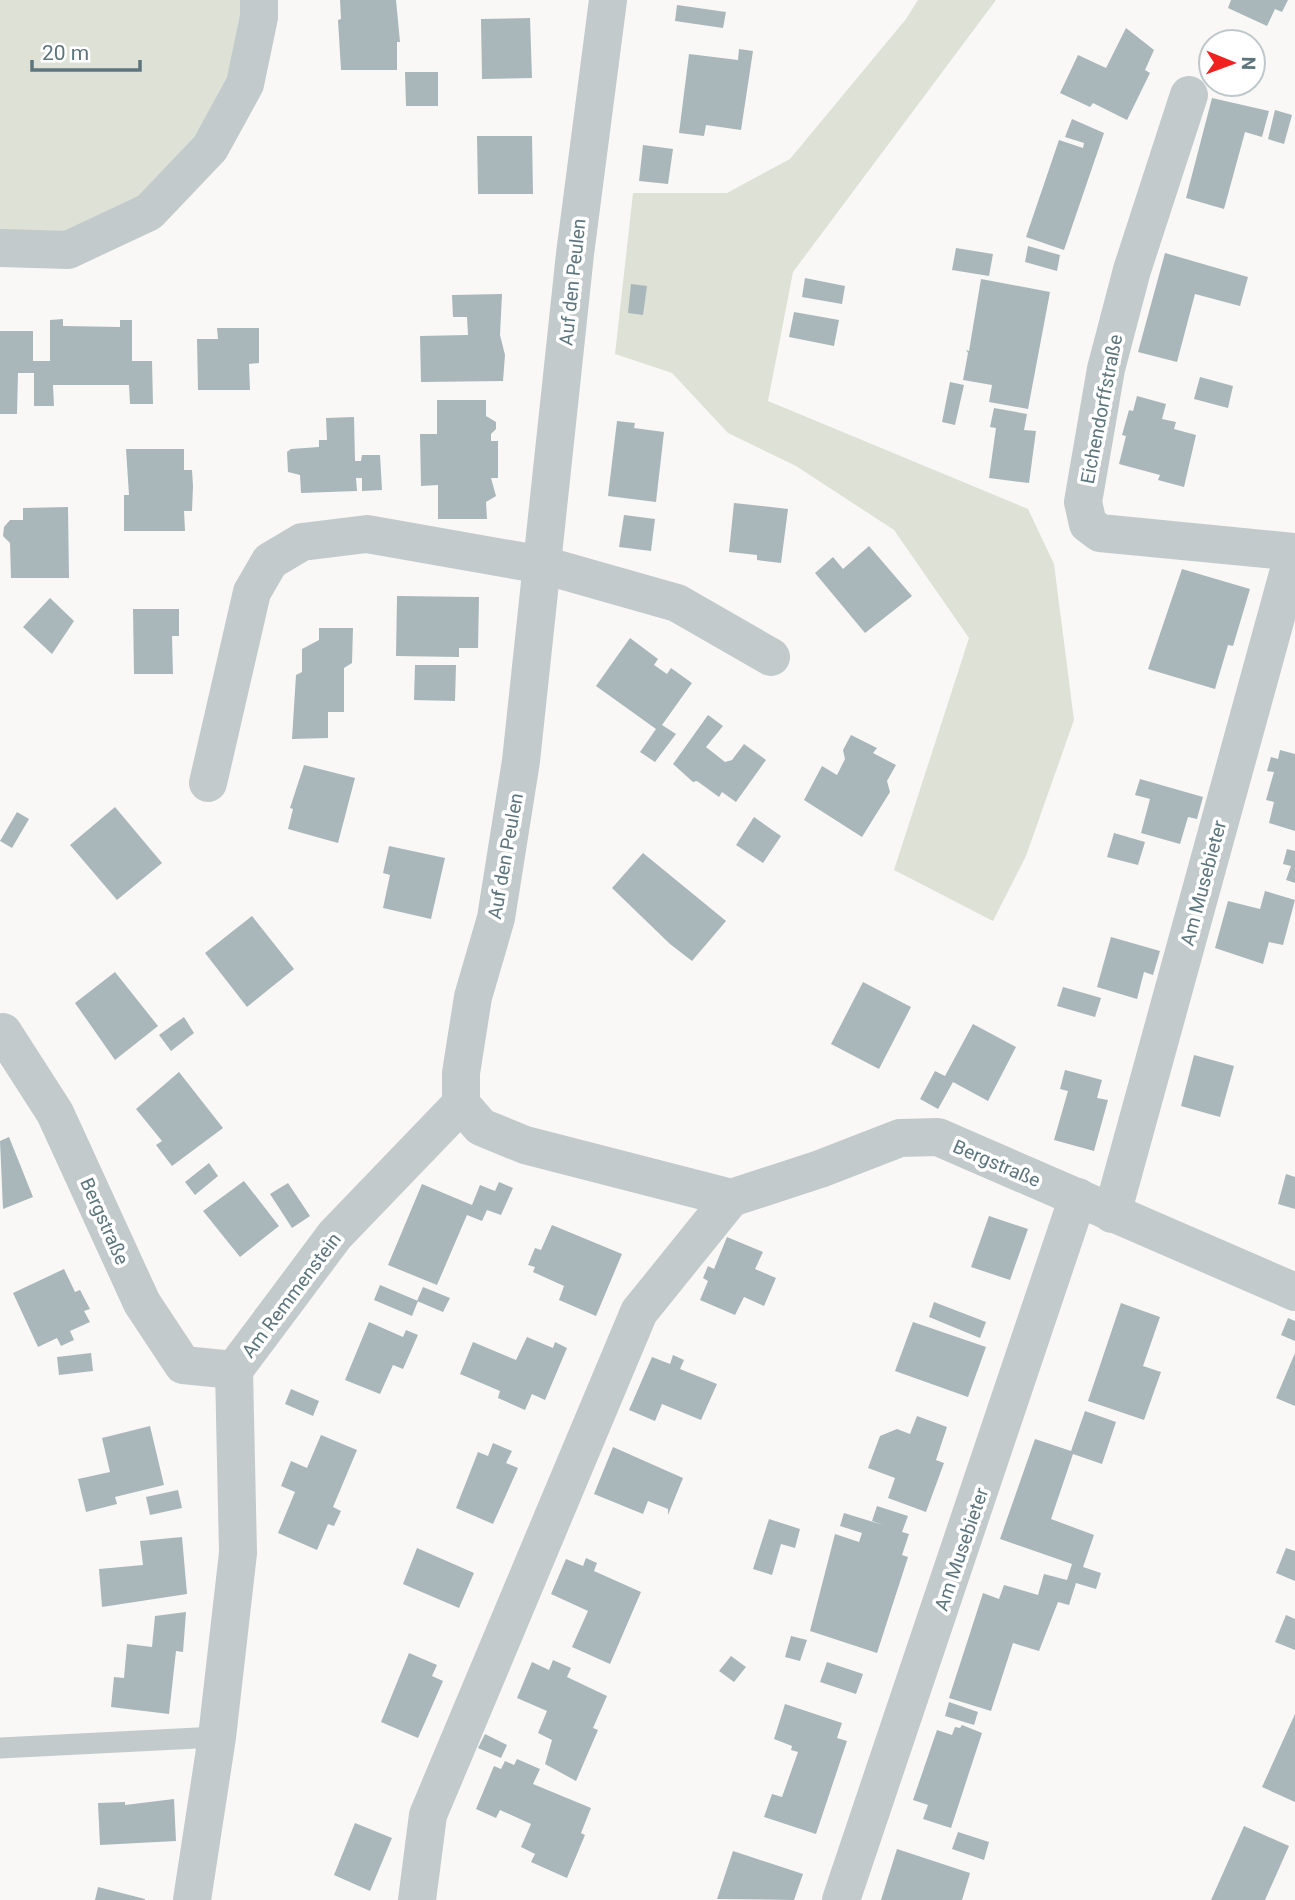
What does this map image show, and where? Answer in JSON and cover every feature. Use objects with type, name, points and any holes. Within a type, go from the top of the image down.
[{"type":"street","points":[[0,248],[68,250],[149,212],[210,148],[245,85],[259,17],[259,0]]},
{"type":"street","name":"Auf den Peulen","points":[[461,1104],[461,1073],[473,997],[496,918],[522,761],[575,254],[608,0]]},
{"type":"street","name":"Eichendorffstraße","points":[[1189,95],[1132,270],[1105,369],[1083,502],[1088,524],[1100,533],[1294,552]]},
{"type":"street","points":[[208,783],[252,592],[270,561],[302,542],[368,534],[542,565],[677,603],[771,657]]},
{"type":"street","name":"Am Musebieter","points":[[1112,1214],[1294,552]]},
{"type":"street","name":"Bergstraße","points":[[3,1032],[55,1113],[142,1303],[183,1365],[234,1370]]},
{"type":"street","points":[[417,1900],[428,1815],[639,1312],[731,1198],[566,1158],[481,1127],[461,1104]]},
{"type":"street","name":"Am Remmenstein","points":[[192,1900],[217,1737],[239,1553],[234,1370],[335,1235],[461,1104]]},
{"type":"street","name":"Bergstraße","points":[[731,1198],[820,1169],[900,1138],[938,1137],[1295,1292]]},
{"type":"street","name":"Am Musebieter","points":[[841,1900],[1078,1198]]},
{"type":"lane","points":[[0,1748],[217,1737]]},
{"type":"shaded area","points":[[0,0],[259,0],[245,84],[149,212],[0,248]]},
{"type":"shaded area","points":[[918,0],[996,0],[793,272],[768,401],[1028,509],[1054,564],[1074,720],[1026,856],[993,921],[894,870],[969,638],[894,530],[796,466],[728,433],[672,373],[615,354],[633,193],[727,193],[790,159],[906,19]]},
{"type":"building","points":[[340,0],[396,0],[400,42],[397,42],[397,70],[341,70],[338,20],[341,19]]},
{"type":"building","points":[[1231,0],[1288,0],[1282,12],[1275,9],[1267,26],[1228,8]]},
{"type":"building","points":[[677,5],[726,12],[723,28],[675,21]]},
{"type":"building","points":[[530,18],[532,78],[482,79],[481,19]]},
{"type":"building","points":[[1126,28],[1154,50],[1145,70],[1150,73],[1127,120],[1093,103],[1090,107],[1060,93],[1078,55],[1106,68]]},
{"type":"building","points":[[739,49],[753,51],[741,130],[706,125],[704,136],[679,133],[689,54],[738,60]]},
{"type":"building","points":[[405,72],[438,72],[438,106],[406,106]]},
{"type":"building","points":[[1212,98],[1269,111],[1262,137],[1245,132],[1224,209],[1186,198]]},
{"type":"building","points":[[1275,110],[1292,115],[1284,144],[1268,139]]},
{"type":"building","points":[[1072,119],[1104,133],[1064,250],[1026,237],[1059,140],[1083,148],[1084,143],[1065,137]]},
{"type":"building","points":[[477,136],[532,136],[533,194],[478,194]]},
{"type":"building","points":[[643,145],[673,149],[668,184],[639,181]]},
{"type":"building","points":[[1028,246],[1060,255],[1057,271],[1025,262]]},
{"type":"building","points":[[956,248],[993,254],[989,276],[952,270]]},
{"type":"building","points":[[1165,253],[1248,277],[1240,306],[1195,294],[1177,362],[1138,352]]},
{"type":"building","points":[[805,278],[845,286],[842,304],[802,297]]},
{"type":"building","points":[[981,279],[1050,292],[1028,409],[989,402],[992,385],[963,380],[968,353],[966,350],[969,351]]},
{"type":"building","points":[[631,284],[647,286],[643,315],[628,313]]},
{"type":"building","points":[[502,294],[500,335],[505,355],[503,381],[421,382],[420,336],[468,335],[467,317],[453,317],[452,295]]},
{"type":"building","points":[[794,312],[839,320],[834,346],[789,337]]},
{"type":"building","points":[[63,319],[63,326],[120,327],[120,320],[132,320],[132,361],[152,361],[153,404],[130,404],[129,385],[53,385],[54,406],[34,406],[34,373],[18,373],[17,414],[0,414],[0,331],[33,331],[33,361],[50,361],[50,320]]},
{"type":"building","points":[[217,328],[259,328],[259,363],[249,364],[250,390],[198,390],[197,339],[218,339]]},
{"type":"building","points":[[1200,377],[1233,386],[1228,408],[1194,399]]},
{"type":"building","points":[[950,382],[964,385],[955,425],[942,422]]},
{"type":"building","points":[[1137,396],[1166,404],[1162,419],[1176,422],[1174,429],[1196,435],[1184,487],[1158,480],[1160,475],[1119,464],[1126,436],[1122,435],[1129,410],[1133,411]]},
{"type":"building","points":[[437,400],[486,400],[486,416],[496,422],[491,441],[498,441],[498,478],[491,478],[496,496],[486,502],[487,519],[438,519],[438,485],[421,486],[420,434],[437,434]]},
{"type":"building","points":[[994,408],[1027,414],[1024,430],[1036,431],[1029,483],[989,478],[996,428],[990,427]]},
{"type":"building","points":[[354,417],[355,461],[361,461],[362,455],[380,455],[382,490],[362,491],[362,478],[356,478],[357,491],[301,493],[300,475],[288,472],[287,452],[291,449],[319,447],[319,440],[327,440],[326,418]]},
{"type":"building","points":[[617,421],[635,423],[634,428],[664,432],[656,502],[608,496]]},
{"type":"building","points":[[126,449],[184,449],[184,470],[192,470],[193,486],[192,511],[184,511],[185,531],[124,531],[124,495],[129,495]]},
{"type":"building","points":[[734,503],[788,509],[781,563],[757,560],[757,555],[729,552]]},
{"type":"building","points":[[68,507],[69,578],[11,578],[10,543],[3,536],[4,527],[10,520],[23,520],[23,508]]},
{"type":"building","points":[[624,515],[655,519],[651,551],[619,547]]},
{"type":"building","points":[[869,546],[912,596],[865,633],[815,573],[833,557],[843,569]]},
{"type":"building","points":[[1182,569],[1250,589],[1233,646],[1228,645],[1215,689],[1148,669]]},
{"type":"building","points":[[397,596],[479,597],[478,648],[459,648],[459,657],[396,656]]},
{"type":"building","points":[[50,598],[74,621],[52,654],[23,627]]},
{"type":"building","points":[[133,609],[179,609],[179,636],[172,636],[173,674],[134,674]]},
{"type":"building","points":[[319,628],[353,628],[352,663],[344,668],[344,712],[328,712],[328,738],[292,739],[296,675],[302,672],[302,649],[319,640]]},
{"type":"building","points":[[630,638],[658,659],[654,665],[667,674],[671,668],[692,683],[662,725],[676,734],[655,762],[640,752],[656,729],[596,686]]},
{"type":"building","points":[[415,665],[456,665],[455,701],[414,700]]},
{"type":"building","points":[[708,715],[723,726],[706,747],[725,762],[732,760],[744,744],[766,760],[736,802],[722,792],[719,797],[697,781],[693,782],[673,764]]},
{"type":"building","points":[[851,735],[877,748],[873,753],[896,765],[887,781],[890,792],[862,837],[804,800],[822,766],[837,775],[845,759],[843,750]]},
{"type":"building","points":[[1280,750],[1295,754],[1295,831],[1269,823],[1274,802],[1266,800],[1274,772],[1267,771],[1271,757],[1278,759]]},
{"type":"building","points":[[304,765],[355,778],[338,843],[288,829],[293,809],[290,808]]},
{"type":"building","points":[[1140,779],[1203,797],[1197,819],[1188,817],[1180,844],[1141,833],[1150,799],[1135,795]]},
{"type":"building","points":[[115,807],[162,863],[117,900],[70,845]]},
{"type":"building","points":[[17,812],[29,819],[12,848],[0,841]]},
{"type":"building","points":[[754,817],[781,836],[763,863],[736,845]]},
{"type":"building","points":[[1114,833],[1145,842],[1138,865],[1107,857]]},
{"type":"building","points":[[389,846],[445,858],[431,919],[383,908],[390,875],[383,873]]},
{"type":"building","points":[[1287,849],[1295,851],[1295,883],[1286,880],[1291,866],[1283,864]]},
{"type":"building","points":[[643,853],[726,921],[692,961],[670,944],[612,888]]},
{"type":"building","points":[[1265,891],[1295,900],[1283,945],[1269,942],[1263,964],[1215,948],[1228,901],[1260,909]]},
{"type":"building","points":[[252,916],[294,969],[247,1007],[205,953]]},
{"type":"building","points":[[1111,937],[1160,951],[1153,975],[1144,972],[1137,999],[1097,987]]},
{"type":"building","points":[[115,972],[158,1026],[115,1060],[75,1003]]},
{"type":"building","points":[[863,982],[911,1007],[879,1069],[831,1044]]},
{"type":"building","points":[[1063,987],[1101,998],[1095,1017],[1057,1006]]},
{"type":"building","points":[[184,1017],[194,1033],[171,1051],[159,1035]]},
{"type":"building","points":[[973,1024],[1016,1047],[988,1101],[953,1082],[938,1109],[920,1099],[935,1071],[945,1076]]},
{"type":"building","points":[[1194,1055],[1234,1066],[1220,1117],[1181,1106]]},
{"type":"building","points":[[1065,1070],[1102,1080],[1097,1098],[1108,1100],[1094,1151],[1054,1140],[1068,1091],[1060,1089]]},
{"type":"building","points":[[179,1072],[223,1128],[172,1166],[156,1145],[162,1141],[136,1109]]},
{"type":"building","points":[[9,1137],[33,1197],[3,1209],[0,1141]]},
{"type":"building","points":[[209,1163],[218,1176],[195,1195],[185,1182]]},
{"type":"building","points":[[1286,1174],[1295,1177],[1295,1209],[1278,1204]]},
{"type":"building","points":[[244,1181],[279,1226],[240,1257],[203,1211]]},
{"type":"building","points":[[499,1182],[513,1188],[501,1215],[487,1210],[482,1221],[467,1215],[437,1285],[388,1265],[422,1184],[472,1205],[480,1185],[495,1191]]},
{"type":"building","points":[[288,1183],[310,1216],[292,1228],[270,1194]]},
{"type":"building","points":[[989,1216],[1028,1229],[1010,1280],[971,1267]]},
{"type":"building","points":[[552,1225],[622,1254],[596,1316],[559,1300],[564,1286],[533,1272],[535,1267],[528,1265],[535,1248],[541,1250]]},
{"type":"building","points":[[727,1237],[763,1252],[755,1269],[776,1278],[764,1306],[744,1297],[735,1315],[700,1300],[708,1281],[703,1278],[708,1266],[714,1269]]},
{"type":"building","points":[[64,1269],[75,1292],[80,1290],[90,1309],[84,1311],[90,1322],[70,1331],[74,1340],[61,1346],[57,1338],[38,1347],[13,1293]]},
{"type":"building","points":[[380,1285],[418,1301],[412,1316],[374,1300]]},
{"type":"building","points":[[423,1287],[450,1298],[443,1312],[417,1301]]},
{"type":"building","points":[[934,1302],[986,1322],[980,1338],[929,1317]]},
{"type":"building","points":[[1121,1303],[1160,1317],[1143,1366],[1161,1372],[1144,1420],[1088,1401]]},
{"type":"building","points":[[1288,1318],[1295,1321],[1295,1341],[1281,1335]]},
{"type":"building","points":[[369,1322],[403,1337],[406,1330],[418,1335],[403,1369],[393,1365],[380,1394],[345,1380]]},
{"type":"building","points":[[913,1322],[986,1347],[968,1397],[895,1371]]},
{"type":"building","points":[[527,1337],[553,1348],[555,1342],[567,1348],[545,1400],[532,1394],[525,1410],[498,1398],[500,1391],[460,1374],[473,1342],[516,1360]]},
{"type":"building","points":[[91,1353],[93,1371],[59,1375],[57,1357]]},
{"type":"building","points":[[1295,1353],[1295,1406],[1276,1398]]},
{"type":"building","points":[[673,1355],[684,1360],[680,1369],[717,1384],[701,1420],[662,1404],[655,1421],[629,1410],[652,1357],[670,1364]]},
{"type":"building","points":[[291,1389],[319,1401],[313,1416],[285,1404]]},
{"type":"building","points":[[1085,1411],[1116,1422],[1102,1464],[1073,1454],[1051,1519],[1094,1535],[1083,1567],[1101,1573],[1096,1589],[1076,1583],[1069,1605],[1058,1602],[1039,1651],[1013,1643],[991,1711],[949,1698],[983,1593],[999,1599],[1004,1585],[1038,1595],[1044,1574],[1067,1580],[1072,1564],[1000,1539],[1035,1439],[1071,1451]]},
{"type":"building","points":[[917,1416],[947,1427],[936,1460],[944,1463],[926,1512],[888,1498],[895,1478],[868,1468],[880,1436],[897,1429],[910,1434]]},
{"type":"building","points":[[150,1426],[164,1485],[115,1497],[117,1504],[86,1512],[78,1479],[110,1472],[102,1438]]},
{"type":"building","points":[[321,1435],[357,1450],[333,1507],[341,1511],[334,1526],[328,1524],[317,1550],[278,1533],[295,1492],[281,1486],[291,1461],[307,1468]]},
{"type":"building","points":[[493,1443],[512,1451],[506,1463],[518,1468],[493,1524],[456,1508],[478,1452],[488,1456]]},
{"type":"building","points":[[613,1447],[683,1478],[668,1515],[668,1509],[648,1501],[643,1514],[594,1494]]},
{"type":"building","points":[[178,1490],[182,1508],[150,1515],[146,1497]]},
{"type":"building","points":[[877,1506],[908,1516],[902,1532],[909,1534],[902,1555],[908,1557],[877,1653],[810,1631],[835,1534],[859,1542],[862,1533],[840,1526],[844,1513],[883,1525],[872,1521]]},
{"type":"building","points":[[769,1519],[800,1529],[795,1548],[781,1544],[772,1575],[753,1569]]},
{"type":"building","points":[[182,1537],[187,1594],[102,1607],[99,1569],[143,1565],[140,1541]]},
{"type":"building","points":[[417,1548],[474,1573],[459,1608],[403,1584]]},
{"type":"building","points":[[1286,1548],[1295,1551],[1295,1581],[1276,1573]]},
{"type":"building","points":[[586,1558],[597,1563],[594,1571],[641,1592],[610,1664],[572,1647],[588,1611],[551,1594],[566,1559],[583,1566]]},
{"type":"building","points":[[186,1612],[183,1652],[176,1651],[169,1714],[111,1707],[114,1677],[124,1678],[127,1644],[152,1647],[155,1616]]},
{"type":"building","points":[[1286,1615],[1295,1619],[1295,1650],[1275,1642]]},
{"type":"building","points":[[791,1636],[807,1640],[800,1661],[785,1657]]},
{"type":"building","points":[[409,1653],[437,1665],[432,1676],[443,1681],[418,1738],[381,1722]]},
{"type":"building","points":[[731,1656],[746,1667],[734,1682],[719,1671]]},
{"type":"building","points":[[553,1660],[571,1668],[567,1677],[607,1696],[593,1728],[598,1730],[576,1781],[545,1764],[552,1740],[538,1733],[547,1711],[517,1698],[532,1662],[549,1670]]},
{"type":"building","points":[[827,1662],[863,1674],[856,1694],[820,1682]]},
{"type":"building","points":[[949,1702],[978,1712],[974,1725],[945,1716]]},
{"type":"building","points":[[785,1704],[842,1723],[837,1738],[847,1741],[816,1834],[764,1817],[772,1794],[782,1797],[798,1752],[791,1750],[792,1746],[774,1739]]},
{"type":"building","points":[[1295,1714],[1295,1802],[1262,1787]]},
{"type":"building","points":[[962,1725],[982,1733],[951,1828],[923,1819],[928,1805],[913,1800],[937,1730],[952,1735],[955,1727],[960,1728]]},
{"type":"building","points":[[485,1734],[507,1745],[501,1758],[478,1748]]},
{"type":"building","points":[[517,1759],[540,1769],[533,1784],[591,1808],[581,1833],[585,1835],[567,1878],[531,1862],[535,1854],[521,1847],[531,1824],[500,1810],[496,1818],[476,1809],[494,1766],[501,1769],[505,1761],[514,1765]]},
{"type":"building","points":[[174,1799],[176,1841],[100,1845],[98,1803],[125,1802],[125,1805]]},
{"type":"building","points":[[355,1823],[392,1838],[370,1891],[334,1875]]},
{"type":"building","points":[[1244,1826],[1289,1846],[1265,1900],[1211,1900]]},
{"type":"building","points":[[958,1832],[989,1842],[984,1860],[952,1849]]},
{"type":"building","points":[[897,1849],[970,1873],[962,1900],[881,1900]]},
{"type":"building","points":[[733,1851],[803,1874],[794,1900],[717,1899]]},
{"type":"building","points":[[98,1887],[145,1899],[145,1900],[95,1900]]}]
